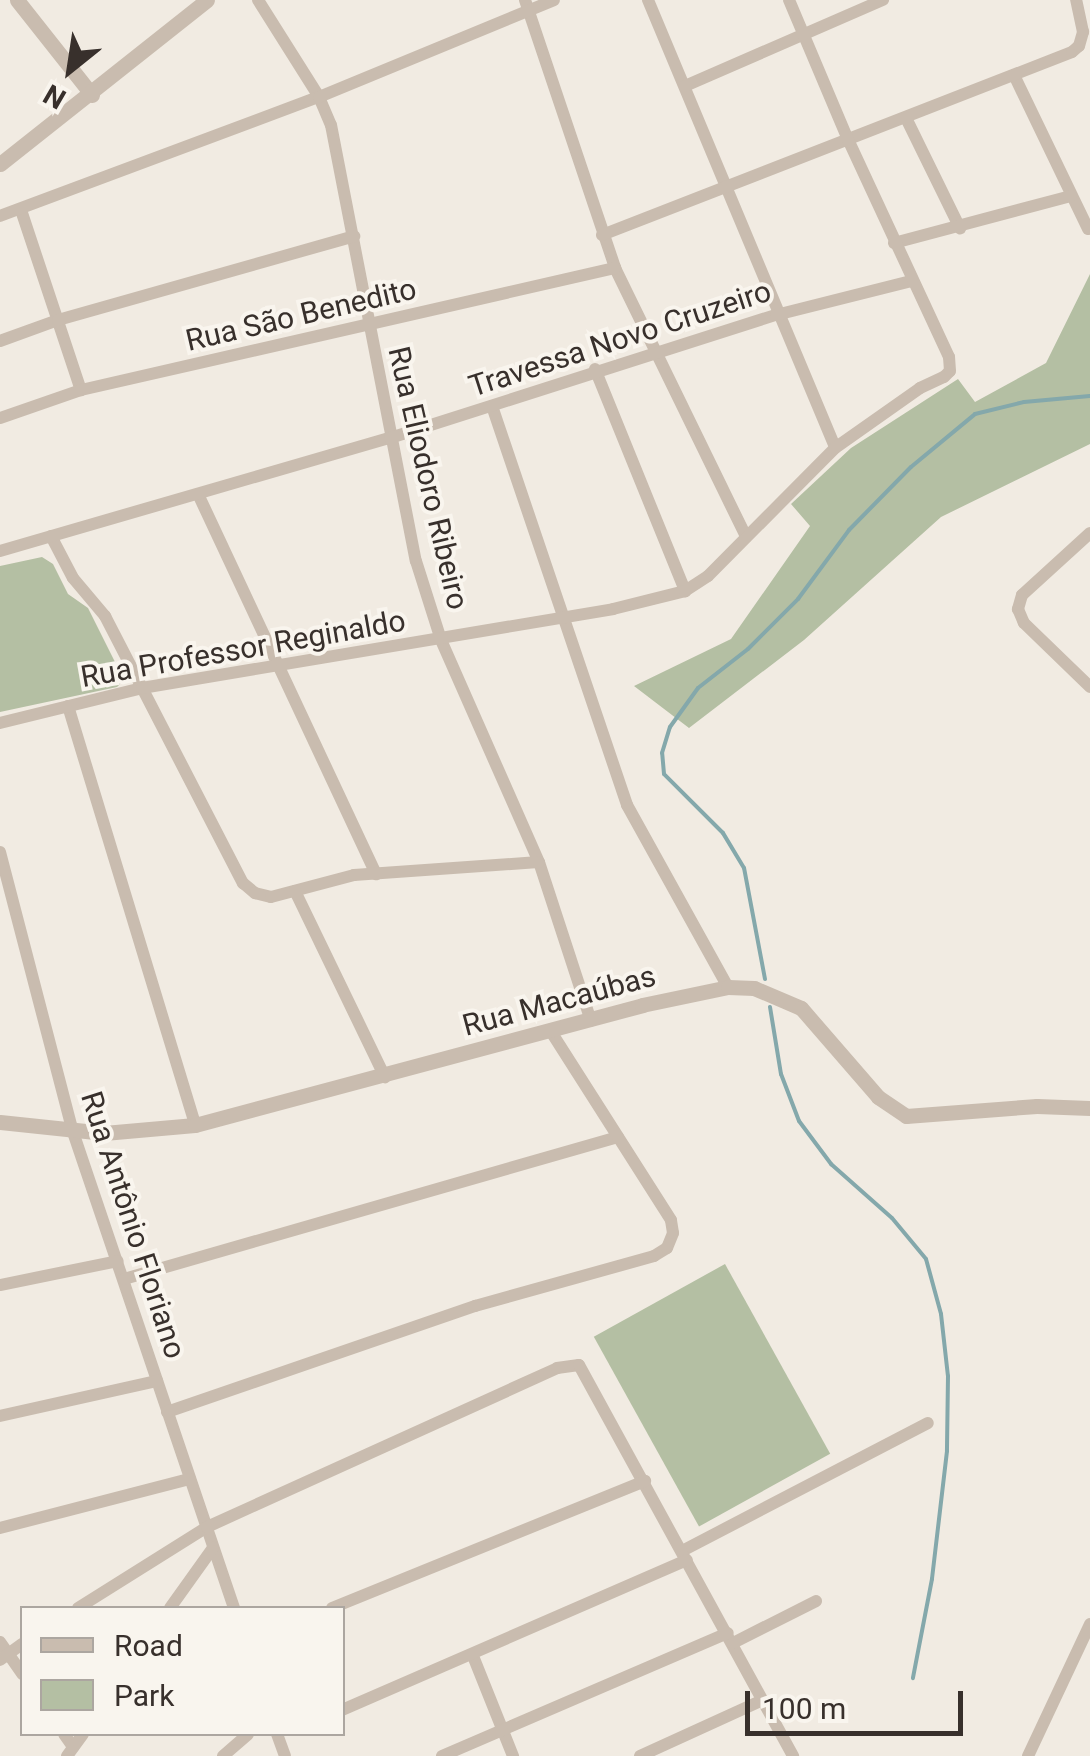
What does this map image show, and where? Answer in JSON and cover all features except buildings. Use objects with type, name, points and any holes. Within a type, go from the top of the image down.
[{"type":"street","points":[[16,0],[92,95]]},
{"type":"street","name":"Rua Eliodoro Ribeiro","points":[[258,0],[319,97],[331,125],[416,561],[441,640],[539,862],[590,1021]]},
{"type":"street","points":[[0,216],[319,97],[527,5],[554,0]]},
{"type":"street","points":[[648,0],[776,315],[835,448]]},
{"type":"street","points":[[790,0],[911,281]]},
{"type":"street","points":[[685,86],[883,0]]},
{"type":"street","points":[[602,235],[849,142],[1080,46],[1083,32],[1076,0]]},
{"type":"street","points":[[0,164],[92,95],[196,4]]},
{"type":"street","points":[[527,5],[615,268],[746,536]]},
{"type":"street","points":[[1014,74],[1088,230]]},
{"type":"street","points":[[906,118],[960,228]]},
{"type":"street","points":[[894,243],[1071,196]]},
{"type":"street","points":[[21,210],[82,390]]},
{"type":"street","points":[[0,341],[58,320],[354,236]]},
{"type":"street","name":"Rua São Benedito","points":[[0,418],[82,390],[615,268]]},
{"type":"street","name":"Travessa Novo Cruzeiro","points":[[0,552],[390,438],[596,369],[656,355],[776,315],[911,281]]},
{"type":"street","name":"Rua Professor Reginaldo","points":[[0,723],[142,688],[441,640],[613,609],[685,591],[708,576],[835,448],[950,371],[949,357],[911,281]]},
{"type":"street","points":[[596,369],[685,591]]},
{"type":"street","points":[[492,406],[632,817],[728,987]]},
{"type":"street","points":[[198,494],[376,874]]},
{"type":"street","points":[[1090,533],[1022,595],[1018,609],[1024,623],[1090,687]]},
{"type":"street","points":[[52,536],[73,578],[105,616],[243,884],[271,897],[376,874],[539,862]]},
{"type":"street","points":[[68,706],[195,1125]]},
{"type":"street","name":"Rua Antônio Floriano","points":[[0,852],[73,1132],[233,1606]]},
{"type":"street","points":[[295,891],[386,1077]]},
{"type":"street","name":"Rua Macaúbas","points":[[0,1122],[73,1132],[154,1132],[195,1125],[728,987],[754,988],[801,1008],[878,1097],[906,1116],[1037,1106],[1090,1108]]},
{"type":"street","points":[[168,1412],[475,1306],[654,1256],[667,1248],[674,1233],[671,1220],[552,1033]]},
{"type":"street","points":[[124,1279],[618,1137]]},
{"type":"street","points":[[0,1285],[118,1261]]},
{"type":"street","points":[[81,1606],[207,1527],[557,1368],[578,1365],[586,1372],[793,1756]]},
{"type":"street","points":[[0,1416],[157,1380]]},
{"type":"street","points":[[345,1709],[473,1656],[685,1556],[928,1424]]},
{"type":"street","points":[[0,1528],[190,1478]]},
{"type":"street","points":[[337,1606],[645,1480]]},
{"type":"street","points":[[171,1606],[213,1548]]},
{"type":"street","points":[[442,1756],[816,1601]]},
{"type":"street","points":[[1028,1756],[1090,1624]]},
{"type":"street","points":[[3,1652],[20,1672]]},
{"type":"street","points":[[473,1656],[513,1756]]},
{"type":"street","points":[[640,1756],[763,1700]]},
{"type":"street","points":[[223,1756],[246,1736]]},
{"type":"green space","points":[[1090,274],[1090,444],[941,517],[804,640],[689,728],[634,686],[731,639],[810,526],[791,504],[851,448],[958,379],[975,402],[1046,363]]},
{"type":"green space","points":[[42,557],[53,564],[68,594],[88,608],[124,680],[117,687],[0,712],[0,566]]},
{"type":"green space","points":[[725,1264],[830,1454],[699,1527],[594,1337]]},
{"type":"waterway","points":[[765,979],[744,868],[723,833],[664,774],[662,753],[670,727],[698,688],[748,649],[798,599],[849,530],[911,467],[975,414],[1024,402],[1090,396]]},
{"type":"waterway","points":[[770,1007],[781,1074],[799,1121],[831,1164],[892,1218],[926,1259],[941,1314],[948,1376],[947,1451],[932,1579],[913,1678]]}]
